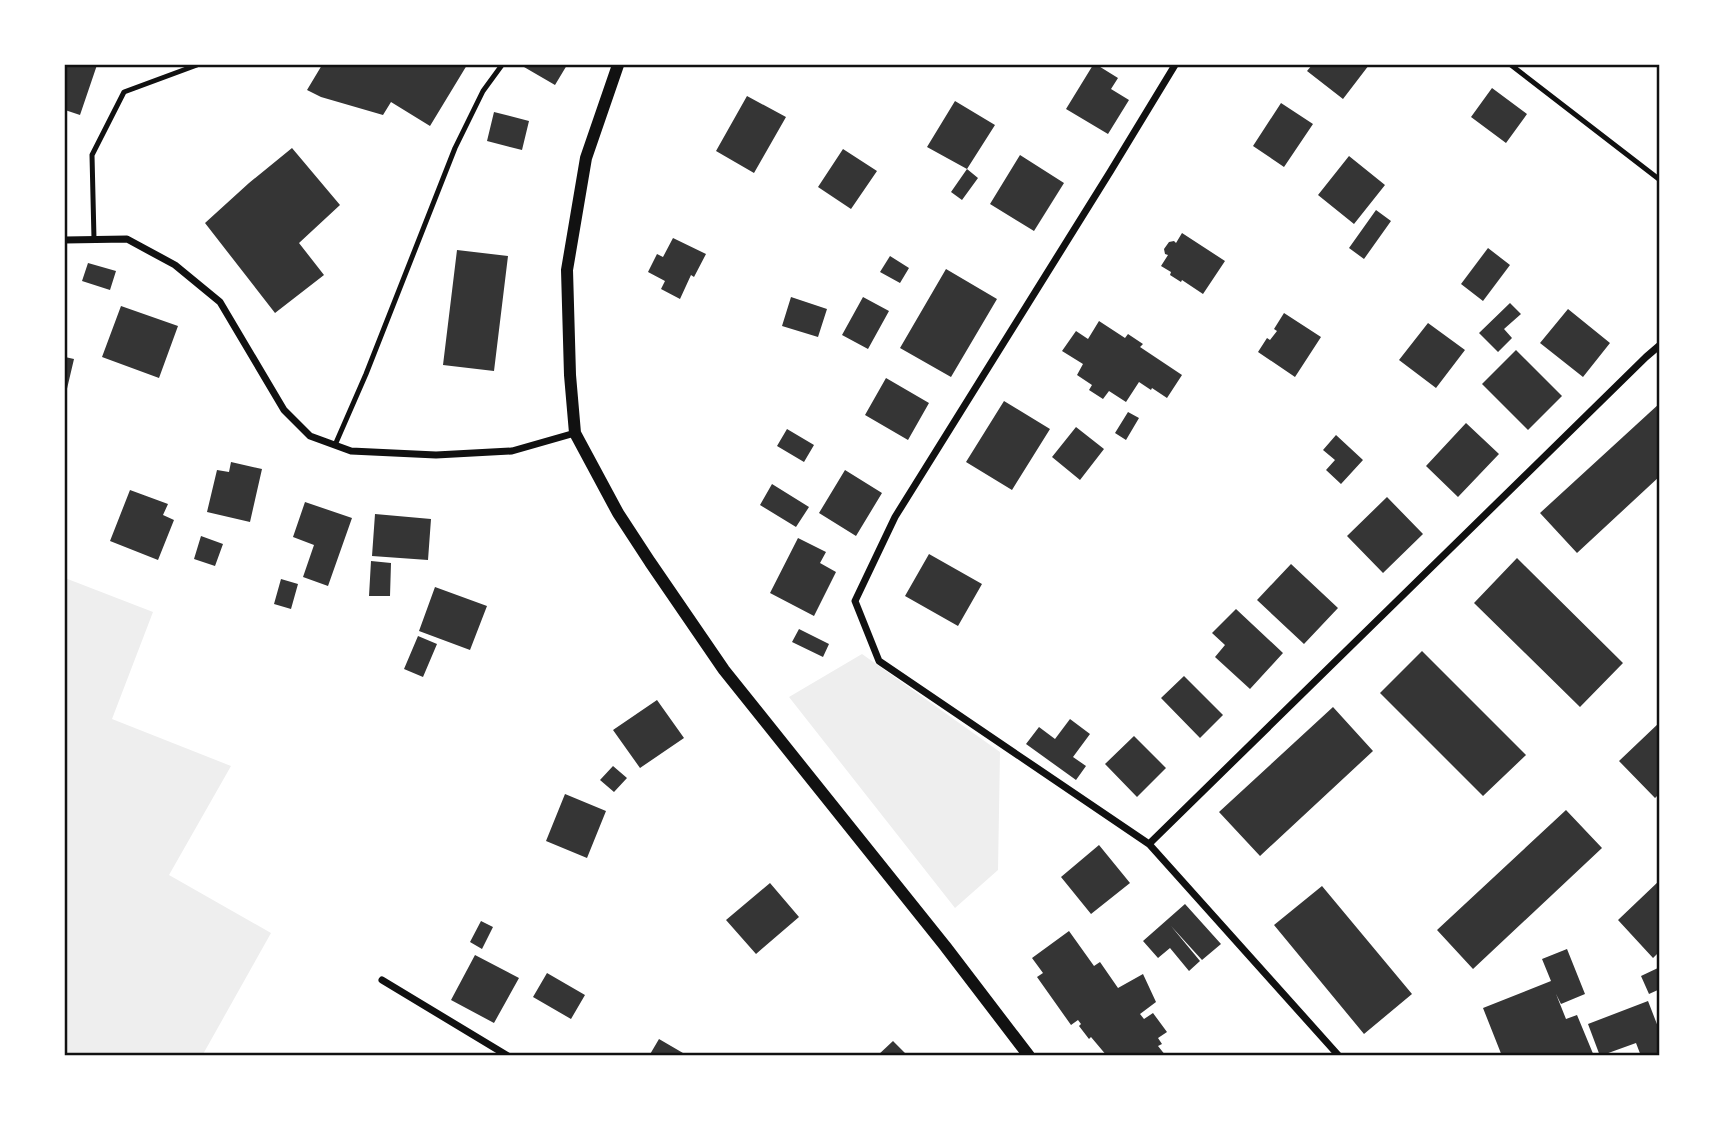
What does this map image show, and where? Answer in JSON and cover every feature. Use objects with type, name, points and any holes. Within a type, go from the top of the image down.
[{"type":"street","points":[[618,65],[586,158],[567,270],[570,375],[575,433],[618,513],[724,670],[1029,1056]]},
{"type":"street","points":[[1175,65],[895,517],[855,601],[879,661],[1150,844],[1339,1056]]},
{"type":"street","points":[[65,240],[127,239],[175,265],[220,302],[284,410],[310,436],[351,451],[436,455],[512,451],[575,433]]},
{"type":"street","points":[[1150,844],[1660,345]]},
{"type":"street","points":[[382,979],[508,1056]]},
{"type":"lane","points":[[94,239],[92,155],[124,92],[197,65]]},
{"type":"lane","points":[[335,445],[366,374],[455,148],[483,92],[502,65]]},
{"type":"lane","points":[[1511,65],[1660,180]]},
{"type":"shaded area","points":[[65,578],[153,612],[112,719],[231,766],[169,875],[271,933],[202,1056],[65,1056]]},
{"type":"shaded area","points":[[862,654],[1000,752],[998,870],[955,908],[789,697]]},
{"type":"building","points":[[65,65],[97,65],[80,115],[65,110]]},
{"type":"building","points":[[322,65],[467,65],[430,126],[391,102],[383,115],[321,97],[307,90]]},
{"type":"building","points":[[567,65],[555,85],[524,67]]},
{"type":"building","points":[[1093,65],[1118,78],[1111,89],[1129,100],[1108,134],[1066,109]]},
{"type":"building","points":[[1312,65],[1369,65],[1343,99],[1307,71]]},
{"type":"building","points":[[1492,88],[1527,114],[1506,143],[1471,117]]},
{"type":"building","points":[[747,96],[786,117],[754,173],[716,151]]},
{"type":"building","points":[[955,101],[995,125],[967,169],[927,147]]},
{"type":"building","points":[[1281,103],[1313,124],[1284,167],[1253,146]]},
{"type":"building","points":[[494,112],[529,121],[522,150],[487,141]]},
{"type":"building","points":[[292,148],[340,205],[299,243],[324,275],[275,313],[205,223]]},
{"type":"building","points":[[843,149],[877,171],[851,209],[818,187]]},
{"type":"building","points":[[1020,155],[1064,183],[1034,231],[990,204]]},
{"type":"building","points":[[1349,156],[1385,185],[1354,224],[1318,195]]},
{"type":"building","points":[[967,169],[978,178],[962,200],[951,192]]},
{"type":"building","points":[[1376,210],[1391,221],[1364,259],[1349,248]]},
{"type":"building","points":[[1182,233],[1225,261],[1203,294],[1170,275],[1171,272],[1161,266],[1168,255],[1164,249],[1169,242],[1176,243]]},
{"type":"building","points":[[673,238],[706,254],[694,277],[691,275],[680,299],[661,289],[665,281],[648,272],[657,254],[663,257]]},
{"type":"building","points":[[1488,248],[1510,265],[1483,301],[1461,284]]},
{"type":"building","points":[[457,250],[508,256],[494,371],[443,365]]},
{"type":"building","points":[[890,256],[909,268],[900,283],[880,272]]},
{"type":"building","points":[[88,263],[116,271],[110,290],[82,281]]},
{"type":"building","points":[[946,269],[997,299],[951,377],[900,348]]},
{"type":"building","points":[[791,297],[827,309],[818,337],[782,326]]},
{"type":"building","points":[[863,297],[889,311],[868,349],[842,335]]},
{"type":"building","points":[[1510,303],[1521,314],[1504,329],[1512,338],[1498,352],[1479,333]]},
{"type":"building","points":[[121,306],[178,326],[159,378],[102,357]]},
{"type":"building","points":[[1568,309],[1610,343],[1583,377],[1540,343]]},
{"type":"building","points":[[1284,313],[1321,337],[1295,377],[1258,352],[1267,338],[1270,340],[1277,331],[1274,329]]},
{"type":"building","points":[[1099,321],[1125,338],[1128,334],[1143,344],[1140,347],[1182,375],[1167,398],[1139,382],[1126,402],[1109,391],[1103,399],[1089,390],[1092,385],[1077,375],[1083,364],[1062,351],[1076,331],[1088,339]]},
{"type":"building","points":[[1428,323],[1465,350],[1436,388],[1399,360]]},
{"type":"building","points":[[1516,350],[1562,396],[1528,430],[1482,384]]},
{"type":"building","points":[[65,357],[74,359],[66,393],[65,393]]},
{"type":"building","points":[[886,378],[929,403],[908,440],[865,415]]},
{"type":"building","points":[[1004,401],[1050,429],[1012,490],[966,462]]},
{"type":"building","points":[[1660,403],[1660,476],[1577,553],[1540,513]]},
{"type":"building","points":[[1128,412],[1139,418],[1126,440],[1115,433]]},
{"type":"building","points":[[1466,423],[1499,454],[1458,497],[1426,466]]},
{"type":"building","points":[[1076,427],[1104,449],[1080,480],[1052,457]]},
{"type":"building","points":[[787,429],[814,445],[804,462],[777,446]]},
{"type":"building","points":[[1336,435],[1363,460],[1341,484],[1326,470],[1335,460],[1323,450]]},
{"type":"building","points":[[231,462],[262,469],[250,522],[207,512],[217,470],[229,472]]},
{"type":"building","points":[[845,470],[882,493],[856,536],[819,513]]},
{"type":"building","points":[[772,484],[809,507],[796,527],[760,505]]},
{"type":"building","points":[[130,490],[168,504],[163,515],[174,520],[158,560],[110,541]]},
{"type":"building","points":[[1387,497],[1423,534],[1383,573],[1347,536]]},
{"type":"building","points":[[305,502],[352,518],[328,586],[303,577],[314,545],[293,537]]},
{"type":"building","points":[[375,514],[431,519],[428,560],[372,556]]},
{"type":"building","points":[[201,536],[223,544],[215,566],[194,559]]},
{"type":"building","points":[[798,538],[826,552],[820,563],[836,572],[814,616],[770,593]]},
{"type":"building","points":[[929,554],[982,584],[958,626],[905,596]]},
{"type":"building","points":[[1517,558],[1623,663],[1580,707],[1474,603]]},
{"type":"building","points":[[371,561],[391,563],[390,596],[369,596]]},
{"type":"building","points":[[1291,564],[1338,608],[1304,644],[1257,600]]},
{"type":"building","points":[[281,579],[298,584],[291,609],[274,604]]},
{"type":"building","points":[[435,587],[487,606],[470,650],[419,631]]},
{"type":"building","points":[[1236,609],[1283,653],[1250,689],[1215,657],[1225,645],[1212,633]]},
{"type":"building","points":[[799,629],[829,644],[823,657],[792,642]]},
{"type":"building","points":[[418,636],[437,644],[423,677],[404,669]]},
{"type":"building","points":[[1422,651],[1526,755],[1483,796],[1380,693]]},
{"type":"building","points":[[1184,676],[1223,715],[1200,738],[1161,698]]},
{"type":"building","points":[[657,700],[684,738],[640,768],[613,730]]},
{"type":"building","points":[[1333,707],[1373,751],[1260,856],[1219,812]]},
{"type":"building","points":[[1070,719],[1090,734],[1073,757],[1086,766],[1076,780],[1026,744],[1039,727],[1055,739]]},
{"type":"building","points":[[1660,722],[1660,793],[1655,798],[1619,761]]},
{"type":"building","points":[[1134,736],[1166,768],[1137,797],[1105,764]]},
{"type":"building","points":[[613,766],[627,778],[614,792],[600,780]]},
{"type":"building","points":[[565,794],[606,811],[587,858],[546,841]]},
{"type":"building","points":[[1566,810],[1602,848],[1473,969],[1437,930]]},
{"type":"building","points":[[1099,845],[1130,883],[1091,914],[1061,877]]},
{"type":"building","points":[[1660,880],[1660,951],[1653,958],[1618,920]]},
{"type":"building","points":[[770,883],[799,917],[756,954],[726,920]]},
{"type":"building","points":[[1322,886],[1412,994],[1364,1034],[1274,925]]},
{"type":"building","points":[[1185,904],[1221,944],[1202,960],[1171,926],[1200,961],[1189,971],[1170,948],[1158,958],[1143,941]]},
{"type":"building","points":[[481,921],[493,927],[482,949],[470,942]]},
{"type":"building","points":[[1069,931],[1094,966],[1100,962],[1118,988],[1143,974],[1156,1002],[1140,1014],[1144,1019],[1153,1013],[1167,1032],[1158,1038],[1162,1044],[1158,1046],[1166,1056],[1107,1056],[1091,1037],[1089,1039],[1079,1026],[1081,1024],[1078,1020],[1071,1025],[1037,977],[1043,973],[1032,958]]},
{"type":"building","points":[[1567,949],[1585,994],[1561,1004],[1556,994],[1566,1019],[1577,1015],[1594,1056],[1502,1056],[1483,1008],[1551,981],[1542,959]]},
{"type":"building","points":[[475,955],[519,978],[494,1023],[451,1000]]},
{"type":"building","points":[[1660,967],[1660,989],[1649,994],[1641,976]]},
{"type":"building","points":[[547,973],[585,995],[571,1019],[533,997]]},
{"type":"building","points":[[1648,1001],[1660,1032],[1660,1052],[1641,1056],[1636,1043],[1600,1056],[1588,1024]]},
{"type":"building","points":[[659,1039],[683,1053],[681,1056],[649,1056]]},
{"type":"building","points":[[893,1041],[908,1056],[877,1056]]}]
